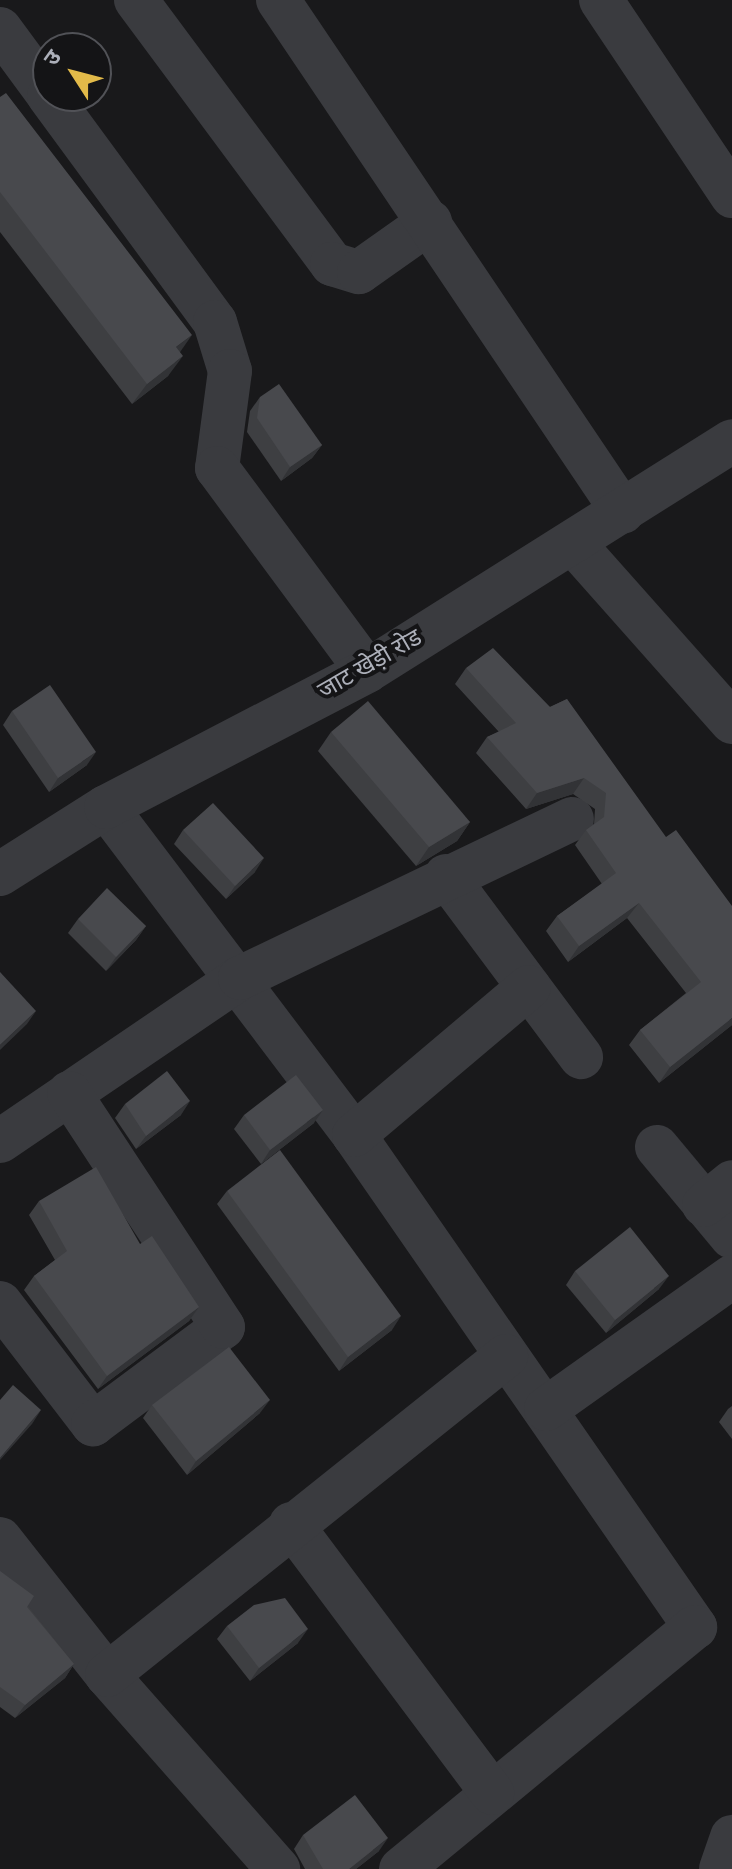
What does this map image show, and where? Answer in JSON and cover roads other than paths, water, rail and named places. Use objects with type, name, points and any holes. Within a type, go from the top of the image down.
[{"type":"street","points":[[136,0],[332,264],[359,272],[430,222]]},
{"type":"street","points":[[278,0],[623,512]]},
{"type":"street","points":[[601,0],[732,196]]},
{"type":"street","points":[[0,29],[32,72]]},
{"type":"street","points":[[61,112],[215,322],[230,371],[217,468],[367,671]]},
{"type":"street","name":"जाट खेड़ी रोड","points":[[0,874],[106,807],[367,671],[574,544],[732,441]]},
{"type":"street","points":[[574,544],[732,722]]},
{"type":"street","points":[[106,807],[240,978],[354,1135],[695,1627],[401,1869]]},
{"type":"street","points":[[0,1141],[240,978],[446,876],[572,819]]},
{"type":"street","points":[[446,876],[581,1057]]},
{"type":"street","points":[[354,1135],[529,987]]},
{"type":"street","points":[[0,1303],[93,1424],[223,1327],[69,1093]]},
{"type":"street","points":[[657,1147],[718,1193],[732,1237]]},
{"type":"street","points":[[546,1409],[732,1277]]},
{"type":"street","points":[[107,1675],[291,1524],[506,1356]]},
{"type":"street","points":[[291,1524],[492,1793]]},
{"type":"street","points":[[0,1539],[107,1675],[278,1869]]},
{"type":"street","points":[[721,1869],[732,1837]]}]
